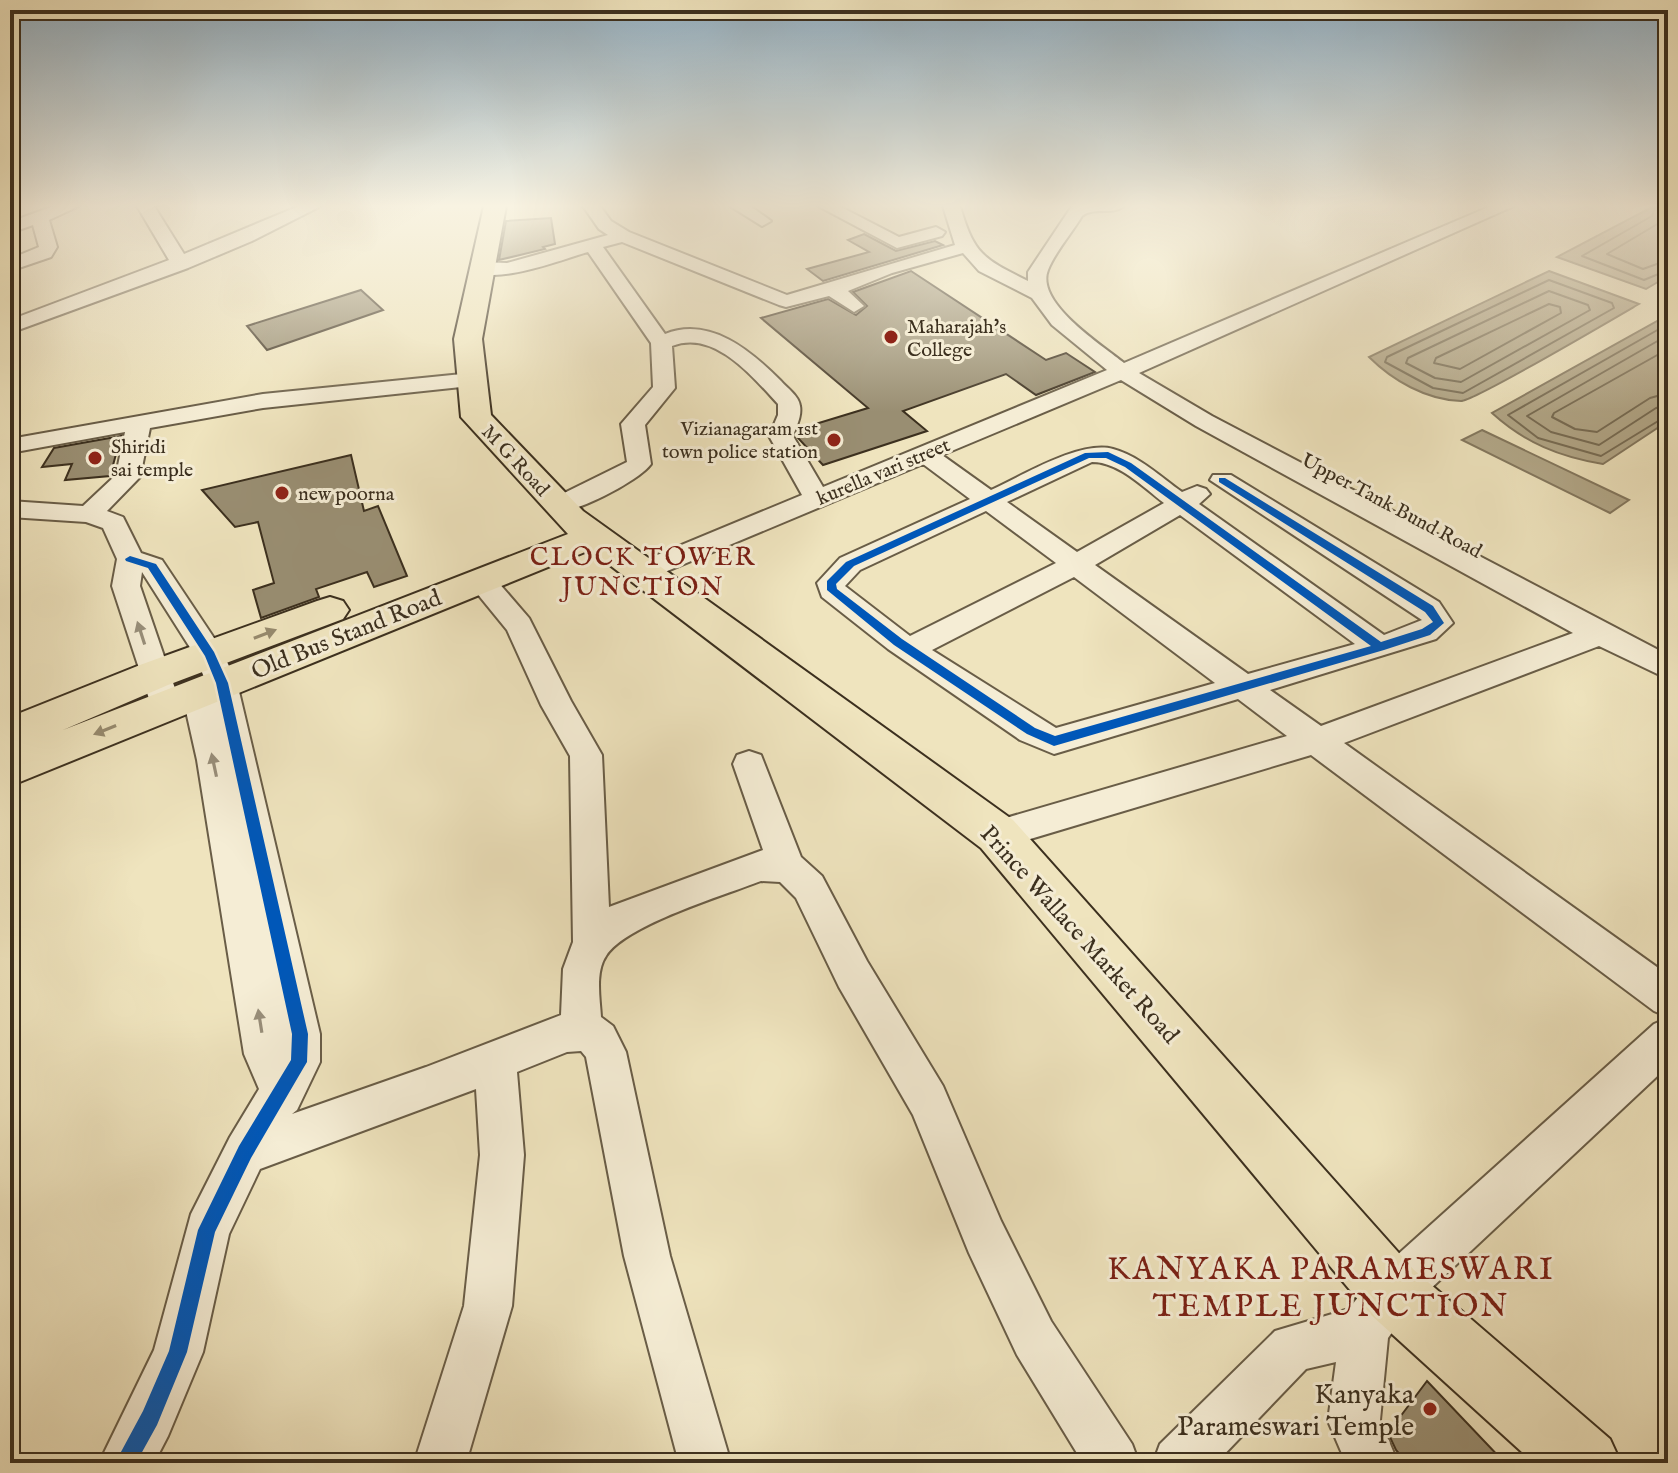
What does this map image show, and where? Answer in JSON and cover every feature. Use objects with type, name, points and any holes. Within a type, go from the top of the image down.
[{"type":"main road","name":"M G Road","points":[[479,275],[468,339],[476,417],[575,520],[643,571]]},
{"type":"main road","name":"Old Bus Stand Road","points":[[10,735],[190,682],[481,581],[575,520]]},
{"type":"main road","name":"Old Bus Stand Road","points":[[10,769],[190,682],[575,520]]},
{"type":"main road","name":"Prince Wallace Market Road","points":[[643,571],[997,834],[1378,1311],[1586,1463]]},
{"type":"street","points":[[10,327],[152,275]]},
{"type":"street","points":[[575,520],[639,464],[633,424],[664,388],[661,343],[613,275]]},
{"type":"street","points":[[720,275],[786,301],[836,288],[870,275]]},
{"type":"street","points":[[1001,275],[1039,294]]},
{"type":"street","points":[[1037,275],[1039,294]]},
{"type":"street","name":"kurella vari street","points":[[643,571],[1122,372],[1345,275]]},
{"type":"street","points":[[836,288],[834,291],[854,306]]},
{"type":"street","name":"Upper Tank Bund Road","points":[[1039,294],[1059,321],[1122,372],[1266,455],[1668,668]]},
{"type":"street","points":[[661,343],[690,334],[711,339],[738,354],[778,391],[790,409],[781,436],[817,499]]},
{"type":"street","name":"Upper Tank Bund Road","points":[[1200,337],[1183,352],[1174,368],[1170,385],[1188,403],[1247,429],[1668,650]]},
{"type":"street","points":[[10,446],[263,401],[472,380]]},
{"type":"street","points":[[89,514],[128,477],[139,423]]},
{"type":"street","points":[[925,454],[1668,998]]},
{"type":"street","points":[[1222,480],[1437,616],[1439,623],[1436,628],[1380,647],[1054,741],[1031,731],[909,649],[842,601],[832,590],[831,583],[850,564],[987,499],[1088,455],[1097,454],[1128,465],[1380,647]]},
{"type":"street","points":[[909,649],[1075,565],[1266,455]]},
{"type":"street","points":[[10,509],[89,514],[114,523],[130,559],[126,586],[190,682]]},
{"type":"street","points":[[125,1463],[150,1418],[178,1352],[207,1230],[245,1152],[282,1095],[265,1054],[227,835],[190,682],[152,566],[130,559]]},
{"type":"street","points":[[481,581],[519,625],[557,705],[586,755],[591,941],[582,961],[581,1029]]},
{"type":"street","points":[[997,834],[1318,740],[1600,634]]},
{"type":"street","points":[[749,764],[787,867],[809,887],[853,974],[928,1101],[985,1237],[1034,1338],[1113,1463]]},
{"type":"street","points":[[591,941],[615,922],[760,865],[787,867]]},
{"type":"street","points":[[245,1152],[581,1029],[599,1037],[606,1052],[647,1256],[705,1463]]},
{"type":"street","points":[[1179,1463],[1292,1348],[1378,1311],[1668,1038]]},
{"type":"street","points":[[440,1463],[488,1306],[502,1155],[495,1061]]},
{"type":"street","points":[[1372,1463],[1354,1421],[1378,1311]]},
{"type":"water","points":[[1541,275],[1559,275],[1639,304],[1517,374],[1461,401],[1435,397],[1410,387],[1369,357]]},
{"type":"water","points":[[1606,275],[1668,275],[1646,289]]},
{"type":"water","points":[[1668,315],[1668,421],[1603,464],[1544,447],[1517,433],[1492,413]]},
{"type":"water","points":[[1482,430],[1629,500],[1610,513],[1462,440]]},
{"type":"building","points":[[815,275],[844,275],[823,281]]},
{"type":"building","points":[[901,275],[917,275],[1046,360],[1066,353],[1095,372],[1036,395],[1006,374],[903,411],[927,431],[823,465],[798,438],[799,429],[868,408],[761,318],[828,299],[856,315],[867,306],[853,292]]},
{"type":"building","points":[[361,290],[383,310],[267,350],[247,326]]},
{"type":"building","name":"Shiridi sai temple","points":[[121,436],[110,476],[65,480],[72,464],[42,467],[54,448]]},
{"type":"building","points":[[351,455],[364,511],[378,506],[407,576],[374,587],[367,572],[316,589],[319,597],[261,618],[253,590],[274,583],[258,522],[235,527],[202,490]]},
{"type":"building","name":"Kanyaka Parameswari Temple","points":[[1427,1381],[1505,1463],[1407,1463],[1388,1433]]},
{"type":"cycle path","points":[[1222,480],[1429,609],[1439,623],[1426,632],[1380,647],[1054,741],[1031,731],[898,642],[832,590],[831,583],[850,564],[1088,455],[1108,455],[1128,465],[1380,647]]},
{"type":"cycle path","points":[[125,1463],[150,1418],[178,1352],[207,1230],[245,1152],[299,1062],[300,1034],[222,683],[210,655],[152,566],[130,559]]},
{"type":"place","name":"Maharajah's College","points":[[891,337]]},
{"type":"place","name":"Vizianagaram 1st town police station","points":[[834,440]]},
{"type":"place","name":"Shiridi sai temple","points":[[95,458]]},
{"type":"place","name":"new poorna","points":[[282,493]]},
{"type":"place","name":"Kanyaka Parameswari Temple","points":[[1430,1409]]},
{"type":"district","name":"CLOCK TOWER JUNCTION","points":[[643,571]]},
{"type":"district","name":"KANYAKA PARAMESWARI TEMPLE JUNCTION","points":[[1331,1286]]}]
